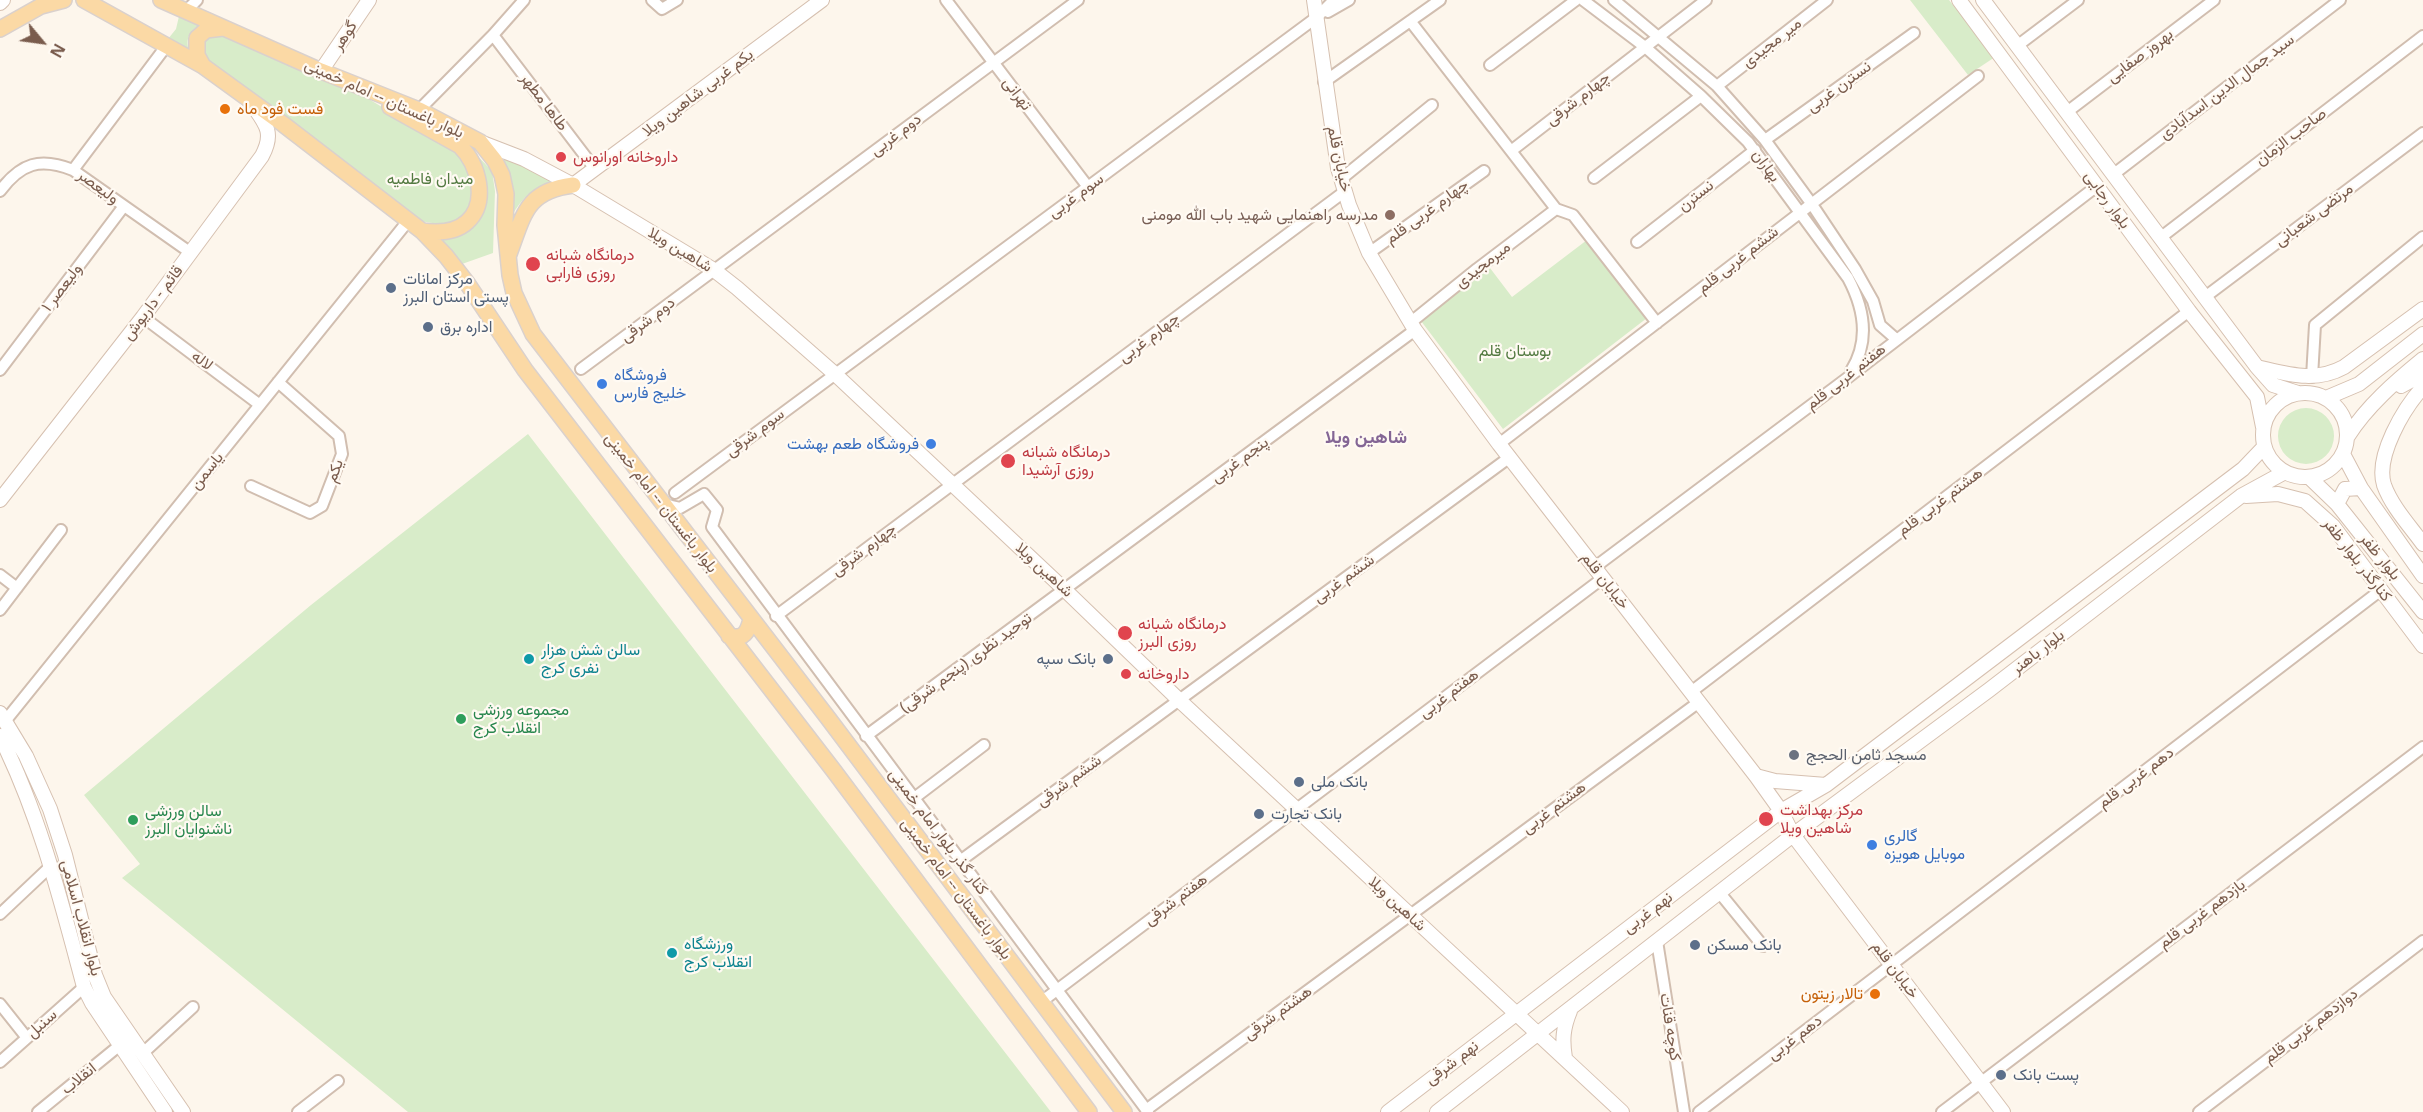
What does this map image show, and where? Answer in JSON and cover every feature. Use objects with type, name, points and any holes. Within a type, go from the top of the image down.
[{"type":"main road","points":[[0,29],[41,6],[64,0]]},
{"type":"main road","name":"بلوار باغستان -- امام خمینی","points":[[84,0],[203,66],[247,96],[422,231],[446,256],[467,283],[525,370],[840,780],[1088,1112]]},
{"type":"main road","name":"بلوار باغستان -- امام خمینی","points":[[161,0],[191,6],[222,28],[419,110],[480,142],[495,161],[502,175],[506,194],[505,225],[508,257],[514,292],[532,334],[828,718],[1124,1112]]},
{"type":"main road","name":"گوهر","points":[[321,71],[369,0]]},
{"type":"main road","name":"یکم غربی شاهین ویلا","points":[[573,185],[822,0]]},
{"type":"main road","name":"خیابان قلم","points":[[1314,0],[1324,82],[1342,185],[1369,253],[1413,327],[1499,444],[1756,776],[1781,811],[1793,835],[2003,1112]]},
{"type":"main road","name":"بلوار رجایی","points":[[1959,0],[2189,311],[2257,398],[2264,427]]},
{"type":"main road","name":"بلوار رجایی","points":[[1983,0],[2257,367],[2273,385],[2298,393]]},
{"type":"main road","points":[[203,66],[197,55],[197,39],[206,30],[222,28]]},
{"type":"main road","points":[[361,87],[396,111],[460,146],[470,156],[476,169],[479,197],[475,212],[467,222],[457,228],[439,233],[422,231]]},
{"type":"main road","name":"قائم - داریوش","points":[[0,500],[143,317],[268,144],[269,135],[266,124],[247,96]]},
{"type":"main road","name":"شاهین ویلا","points":[[480,142],[524,159],[573,185],[714,270],[835,374],[1296,810],[1622,1112]]},
{"type":"main road","points":[[508,257],[522,217],[532,202],[544,192],[573,185]]},
{"type":"main road","points":[[2257,367],[2297,376],[2312,377],[2331,374],[2423,309]]},
{"type":"main road","points":[[2326,398],[2359,384],[2423,334]]},
{"type":"main road","points":[[2348,436],[2340,410],[2326,398],[2312,393],[2298,393],[2276,404],[2268,415],[2264,427],[2264,447],[2276,466],[2296,476],[2309,477],[2329,470],[2343,454],[2348,436],[2358,420],[2423,359]]},
{"type":"main road","points":[[2381,397],[2423,374]]},
{"type":"main road","points":[[2423,387],[2400,417],[2384,462],[2384,484],[2397,509],[2423,545]]},
{"type":"main road","name":"بلوار باهنر","points":[[1781,811],[1826,784],[2243,469],[2264,447]]},
{"type":"main road","name":"بلوار ظفر","points":[[2343,454],[2361,488],[2423,576]]},
{"type":"main road","name":"بلوار باهنر","points":[[1793,835],[1989,690],[2241,496],[2285,472]]},
{"type":"main road","name":"بلوار ظفر","points":[[2309,477],[2337,504],[2423,612]]},
{"type":"main road","points":[[2337,504],[2345,489],[2361,488]]},
{"type":"main road","name":"کنارگذر بلوار ظفر","points":[[2241,496],[2278,494],[2305,501],[2333,526],[2423,646]]},
{"type":"main road","points":[[2383,518],[2423,545]]},
{"type":"main road","points":[[2386,564],[2391,604]]},
{"type":"main road","points":[[729,636],[737,638],[744,635],[751,618]]},
{"type":"main road","points":[[753,668],[760,653],[775,651]]},
{"type":"main road","name":"بلوار انقلاب اسلامی","points":[[2,720],[26,756],[50,809],[65,855],[95,975],[104,997],[183,1112]]},
{"type":"main road","name":"بلوار انقلاب اسلامی","points":[[0,736],[30,800],[52,865],[84,987],[162,1111]]},
{"type":"main road","points":[[1756,776],[1775,781],[1826,784]]},
{"type":"main road","name":"نهم غربی","points":[[1516,1014],[1781,811]]},
{"type":"main road","name":"نهم غربی","points":[[1537,1034],[1793,835]]},
{"type":"main road","points":[[1565,1058],[1562,1041],[1563,1026],[1572,1007]]},
{"type":"main road","name":"نهم شرقی","points":[[1388,1112],[1516,1014]]},
{"type":"main road","name":"نهم شرقی","points":[[1437,1112],[1537,1034]]},
{"type":"main road","points":[[1071,1090],[1084,1089],[1096,1075]]},
{"type":"main road","points":[[1088,1112],[1091,1098],[1099,1093],[1109,1093]]},
{"type":"street","points":[[419,110],[524,0]]},
{"type":"street","points":[[652,0],[657,7],[664,9],[677,0]]},
{"type":"street","name":"تهرانی","points":[[946,0],[1088,187]]},
{"type":"street","name":"دوم غربی","points":[[714,270],[1078,0]]},
{"type":"street","points":[[1317,17],[1334,0]]},
{"type":"street","points":[[1317,17],[1349,0]]},
{"type":"street","points":[[1324,82],[1440,0]]},
{"type":"street","points":[[1490,65],[1576,0]]},
{"type":"street","name":"بهاران","points":[[1583,0],[1645,47],[1701,96],[1755,150],[1848,278],[1863,317],[1863,347],[1846,379]]},
{"type":"street","name":"بهاران","points":[[1614,0],[1717,86],[1765,140],[1811,203],[1868,291],[1880,325],[1896,339]]},
{"type":"street","name":"چهارم شرقی","points":[[1511,151],[1706,0]]},
{"type":"street","name":"میر مجیدی","points":[[1717,86],[1827,0]]},
{"type":"street","points":[[2017,46],[2078,0]]},
{"type":"street","name":"بهروز صفایی","points":[[2067,112],[2214,0]]},
{"type":"street","name":"سید جمال الدین اسدآبادی","points":[[2114,174],[2340,0]]},
{"type":"street","name":"سوم غربی","points":[[835,374],[1317,17]]},
{"type":"street","points":[[1411,22],[1556,209],[1573,215],[1657,323]]},
{"type":"street","name":"نسترن غربی","points":[[1765,140],[1914,33]]},
{"type":"street","name":"طاها مطهر","points":[[493,34],[594,169]]},
{"type":"street","name":"صاحب الزمان","points":[[2160,238],[2423,36]]},
{"type":"street","name":"ولیعصر","points":[[167,45],[73,170],[191,253]]},
{"type":"street","name":"ششم غربی قلم","points":[[1499,444],[1978,76]]},
{"type":"street","points":[[1594,178],[1701,96]]},
{"type":"street","points":[[1342,185],[1432,105]]},
{"type":"street","name":"مرتضی شعبانی","points":[[2205,297],[2423,133]]},
{"type":"street","name":"نسترن","points":[[1637,242],[1755,150]]},
{"type":"street","points":[[0,191],[12,175],[34,164],[55,164],[73,170]]},
{"type":"street","name":"چهارم غربی قلم","points":[[1369,253],[1484,171]]},
{"type":"street","name":"چهارم غربی","points":[[953,484],[1342,185]]},
{"type":"street","name":"هفتم غربی قلم","points":[[1599,572],[1896,339],[2097,186]]},
{"type":"street","name":"ولیعصر ۱","points":[[0,370],[124,206]]},
{"type":"street","name":"میرمجیدی","points":[[1413,327],[1477,269],[1556,209]]},
{"type":"street","name":"یاسمن","points":[[2,720],[408,221]]},
{"type":"street","points":[[2312,377],[2315,325],[2423,237]]},
{"type":"street","name":"دوم شرقی","points":[[581,369],[714,270]]},
{"type":"street","name":"هشتم غربی قلم","points":[[1695,697],[2189,311]]},
{"type":"street","name":"لاله","points":[[143,317],[260,405]]},
{"type":"street","name":"پنجم غربی","points":[[1065,590],[1413,327]]},
{"type":"street","name":"سوم شرقی","points":[[675,493],[835,374]]},
{"type":"street","name":"یکم","points":[[251,486],[310,513],[322,506],[342,454],[339,436],[278,382]]},
{"type":"street","name":"ششم غربی","points":[[1179,700],[1510,457]]},
{"type":"street","name":"چهارم شرقی","points":[[776,616],[953,484]]},
{"type":"street","name":"کنار گذر بلوار امام خمینی","points":[[662,504],[680,508],[704,494],[717,510],[712,527],[731,554],[1147,1111]]},
{"type":"street","points":[[0,610],[61,530]]},
{"type":"street","name":"هفتم غربی","points":[[1296,810],[1599,572]]},
{"type":"street","points":[[0,575],[17,588]]},
{"type":"street","name":"توحید نظری (پنجم شرقی)","points":[[866,736],[1065,590]]},
{"type":"street","name":"دهم غربی قلم","points":[[1892,965],[2381,590]]},
{"type":"street","name":"هشتم غربی","points":[[1410,915],[1695,697]]},
{"type":"street","name":"ششم شرقی","points":[[960,861],[1179,700]]},
{"type":"street","points":[[828,718],[844,706]]},
{"type":"street","points":[[914,799],[984,745]]},
{"type":"street","name":"یازدهم غربی قلم","points":[[1942,1112],[2423,747]]},
{"type":"street","name":"هفتم شرقی","points":[[1041,1002],[1296,810]]},
{"type":"street","points":[[0,914],[52,865]]},
{"type":"street","points":[[1719,892],[1763,946]]},
{"type":"street","name":"هشتم شرقی","points":[[1147,1111],[1410,915]]},
{"type":"street","name":"کوچه قنات","points":[[1657,941],[1684,1112]]},
{"type":"street","name":"دوازدهم غربی قلم","points":[[2199,1112],[2423,941]]},
{"type":"street","name":"دهم غربی","points":[[1699,1112],[1892,965]]},
{"type":"street","name":"سنبل","points":[[0,1062],[84,987]]},
{"type":"street","points":[[0,1004],[27,1038]]},
{"type":"street","points":[[143,1053],[193,1006]]},
{"type":"street","name":"انقلاب","points":[[38,1112],[120,1045]]},
{"type":"street","points":[[298,1112],[338,1081]]},
{"type":"green space","points":[[1910,0],[1949,0],[1995,57],[1968,75]]},
{"type":"green space","points":[[180,12],[204,24],[195,28],[190,34],[189,51],[168,39],[176,29]]},
{"type":"green space","name":"میدان فاطمیه","points":[[220,33],[359,93],[448,145],[469,165],[473,197],[468,210],[457,222],[444,225],[420,221],[208,60],[202,54],[203,36]]},
{"type":"green space","points":[[470,148],[492,171],[495,191],[493,253],[462,264],[438,239],[456,235],[479,215]]},
{"type":"green space","points":[[500,155],[556,181],[531,192],[514,212],[512,183]]},
{"type":"green space","name":"بوستان قلم","points":[[1587,240],[1647,318],[1503,429],[1421,321],[1490,268],[1512,297]]},
{"type":"green space","points":[[2300,408],[2312,408],[2322,412],[2330,420],[2334,436],[2330,452],[2322,460],[2312,464],[2300,464],[2290,460],[2282,452],[2278,442],[2278,430],[2282,420],[2290,412]]},
{"type":"green space","name":"مجموعه ورزشی انقلاب کرج","points":[[528,434],[1051,1112],[408,1112],[122,878],[140,864],[84,795],[311,605]]},
{"type":"place","name":"فست فود ماه","points":[[225,109]]},
{"type":"place","name":"داروخانه اورانوس","points":[[561,157]]},
{"type":"place","name":"مدرسه راهنمایی شهید باب الله مومنی","points":[[1390,215]]},
{"type":"place","name":"درمانگاه شبانه روزی فارابی","points":[[533,264]]},
{"type":"place","name":"مرکز امانات پستی استان البرز","points":[[391,288]]},
{"type":"place","name":"اداره برق","points":[[428,327]]},
{"type":"place","name":"فروشگاه خلیج فارس","points":[[602,384]]},
{"type":"place","name":"فروشگاه طعم بهشت","points":[[931,444]]},
{"type":"place","name":"درمانگاه شبانه روزی آرشیدا","points":[[1008,461]]},
{"type":"place","name":"درمانگاه شبانه روزی البرز","points":[[1125,633]]},
{"type":"place","name":"سالن شش هزار نفری کرج","points":[[529,659]]},
{"type":"place","name":"بانک سپه","points":[[1108,659]]},
{"type":"place","name":"داروخانه","points":[[1126,674]]},
{"type":"place","name":"مجموعه ورزشی انقلاب کرج","points":[[461,719]]},
{"type":"place","name":"مسجد ثامن الحجج","points":[[1794,755]]},
{"type":"place","name":"بانک ملی","points":[[1299,782]]},
{"type":"place","name":"بانک تجارت","points":[[1259,814]]},
{"type":"place","name":"مرکز بهداشت شاهین ویلا","points":[[1766,819]]},
{"type":"place","name":"سالن ورزشی ناشنوایان البرز","points":[[133,820]]},
{"type":"place","name":"گالری موبایل هویزه","points":[[1872,845]]},
{"type":"place","name":"بانک مسکن","points":[[1695,945]]},
{"type":"place","name":"ورزشگاه انقلاب کرج","points":[[672,953]]},
{"type":"place","name":"تالار زیتون","points":[[1875,994]]},
{"type":"place","name":"پست بانک","points":[[2001,1075]]},
{"type":"district","name":"شاهین ویلا","points":[[1366,438]]}]
